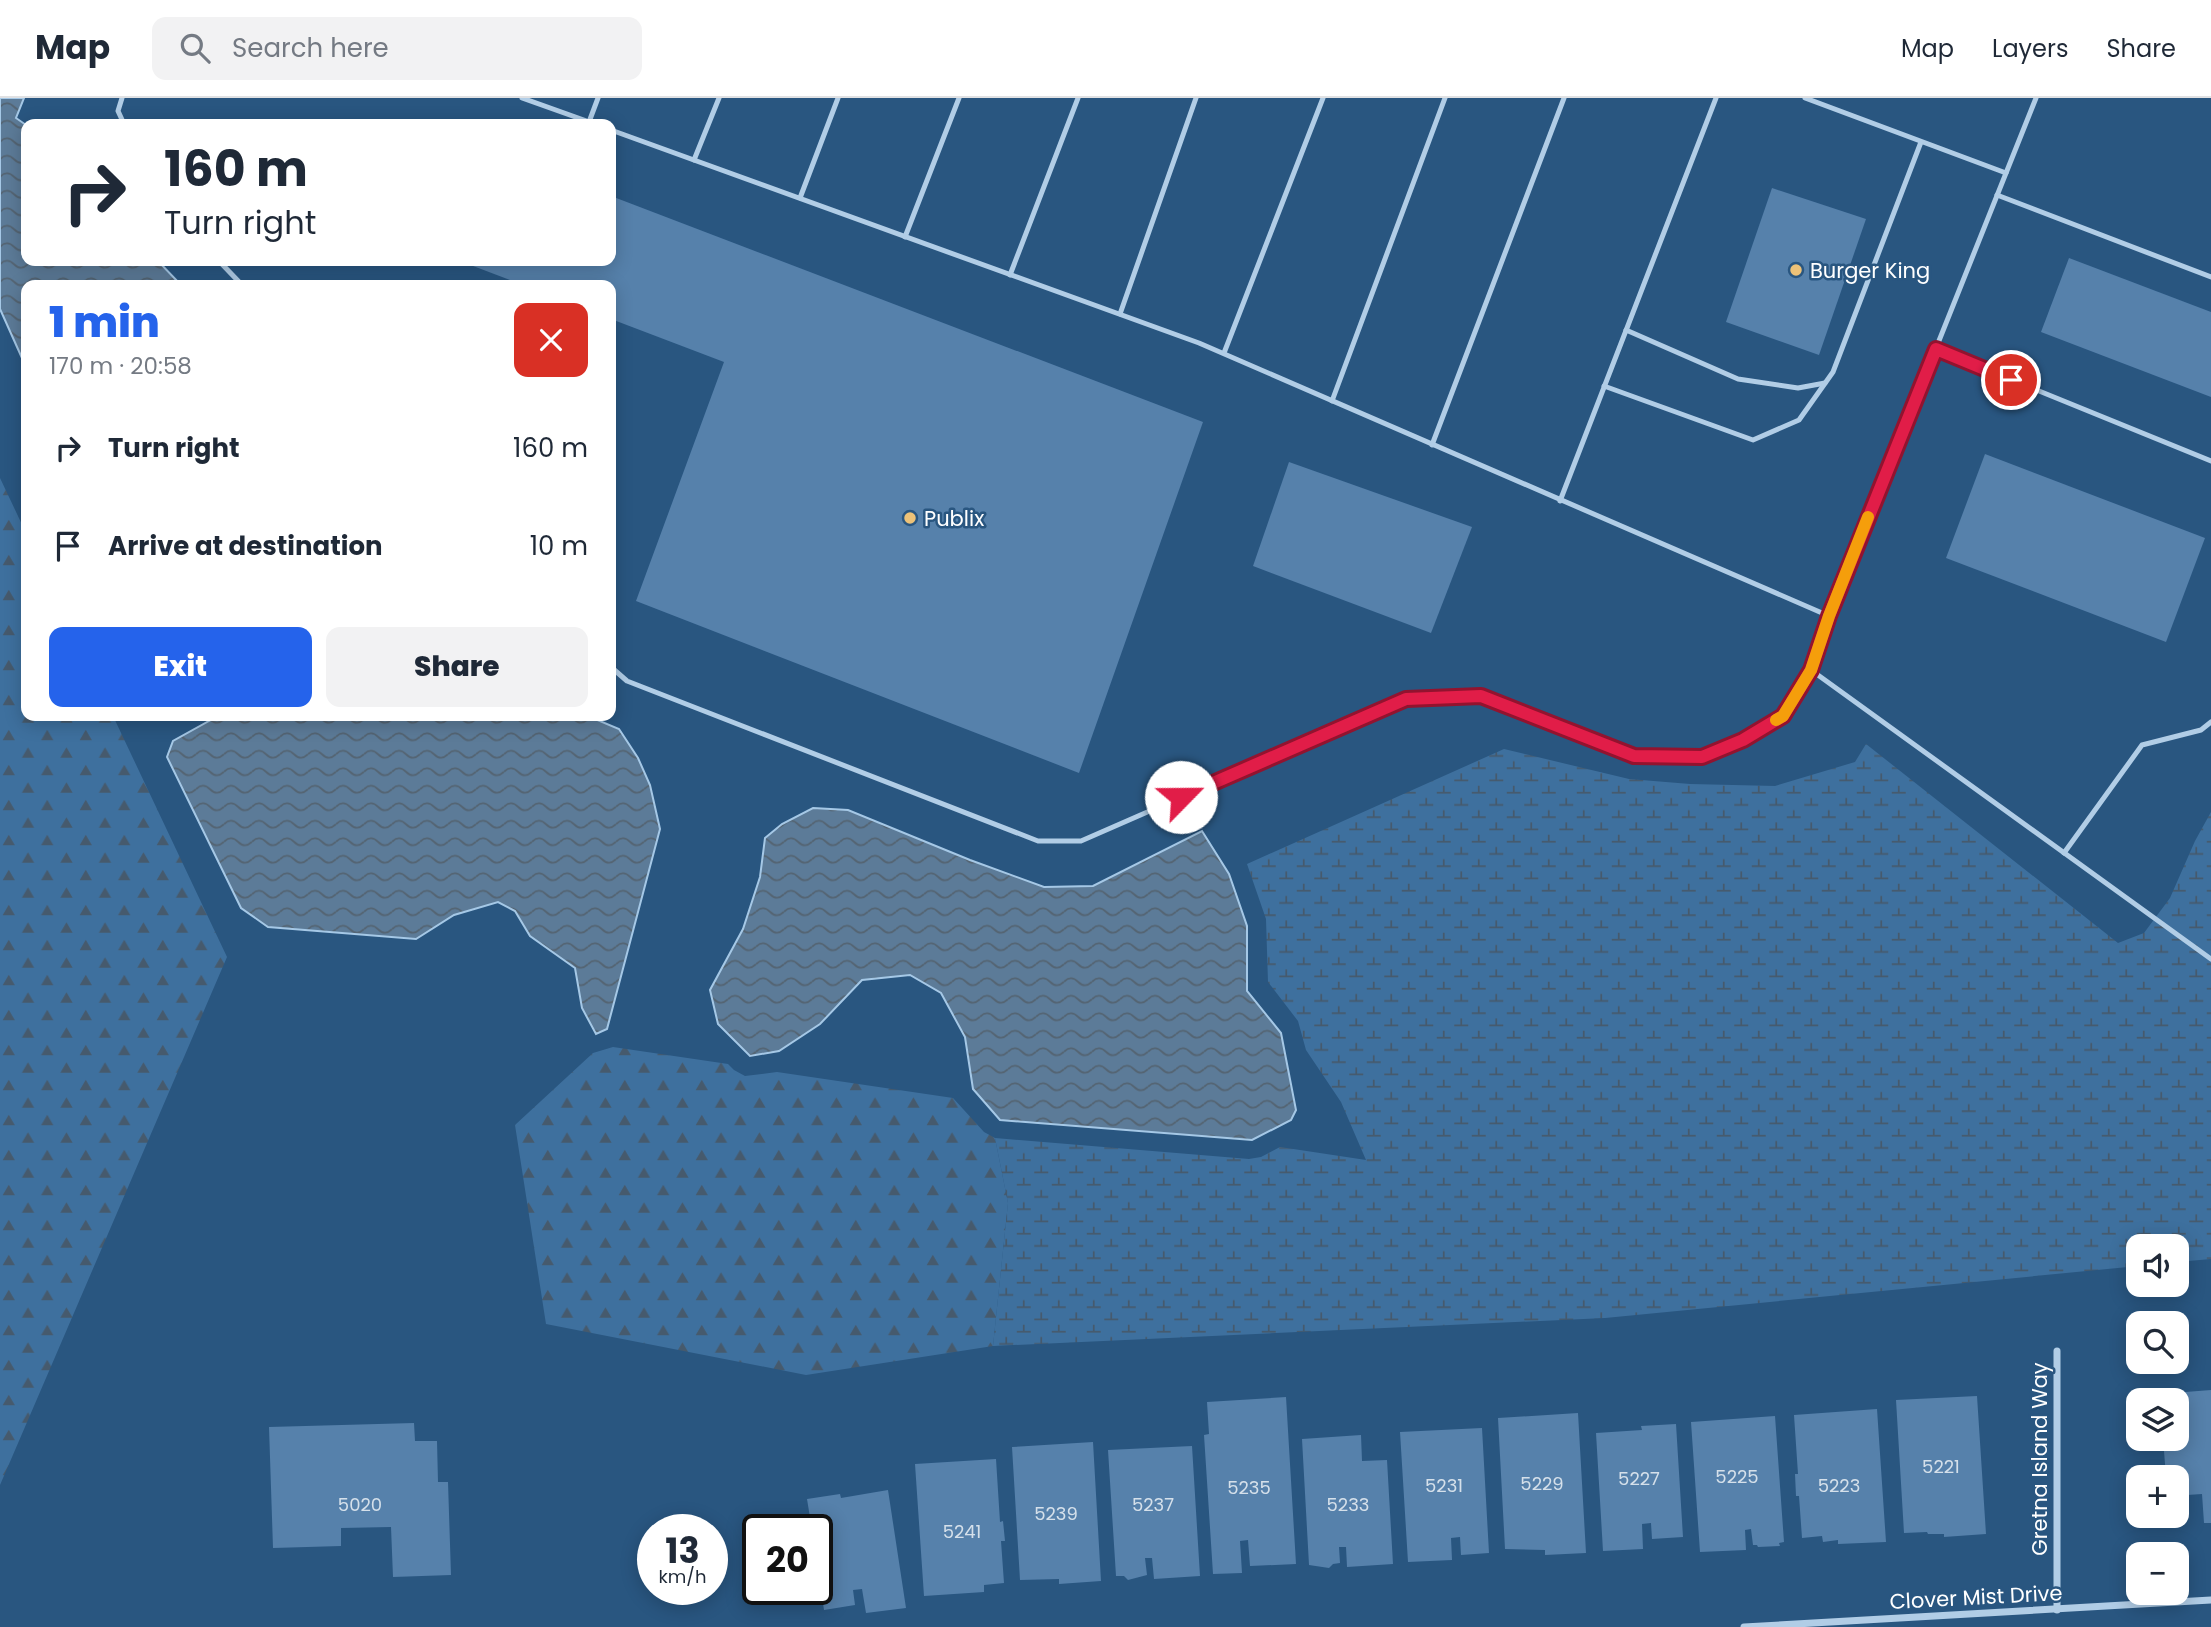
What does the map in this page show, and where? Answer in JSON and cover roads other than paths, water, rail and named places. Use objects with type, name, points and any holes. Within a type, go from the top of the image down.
[{"type":"street","name":"Gretna Island Way","points":[[2056,1610],[2057,1351]]},
{"type":"street","name":"Clover Mist Drive","points":[[1744,1627],[2211,1600]]},
{"type":"lane","points":[[121,98],[118,111],[122,119]]},
{"type":"lane","points":[[522,98],[581,119]]},
{"type":"lane","points":[[593,119],[598,98]]},
{"type":"lane","points":[[694,160],[719,98]]},
{"type":"lane","points":[[800,198],[838,98]]},
{"type":"lane","points":[[905,237],[959,98]]},
{"type":"lane","points":[[1010,275],[1078,98]]},
{"type":"lane","points":[[1120,314],[1196,98]]},
{"type":"lane","points":[[1224,354],[1323,98]]},
{"type":"lane","points":[[1332,401],[1445,98]]},
{"type":"lane","points":[[1432,445],[1564,98]]},
{"type":"lane","points":[[1560,501],[1716,98]]},
{"type":"lane","points":[[1805,98],[2006,173]]},
{"type":"lane","points":[[616,671],[627,681],[1038,841],[1080,841],[1406,699],[1481,696],[1634,756],[1702,757],[1743,740],[1783,716],[1811,670],[1829,616],[2036,98]]},
{"type":"lane","points":[[616,132],[1224,354],[1829,616]]},
{"type":"lane","points":[[1604,386],[1753,440],[1799,420],[1833,372],[1921,142]]},
{"type":"lane","points":[[1997,195],[2211,277]]},
{"type":"lane","points":[[224,266],[237,280]]},
{"type":"lane","points":[[1626,330],[1738,379],[1798,388],[1825,383]]},
{"type":"lane","points":[[1936,349],[2211,461]]},
{"type":"lane","points":[[1811,670],[2211,959]]},
{"type":"lane","points":[[2064,853],[2142,745],[2201,730],[2211,722]]},
{"type":"water","points":[[0,98],[24,98],[16,118],[21,122],[21,266],[163,266],[176,280],[21,280],[21,356],[0,309]]},
{"type":"water","points":[[209,721],[600,721],[619,729],[638,758],[650,785],[660,829],[607,1029],[596,1034],[582,1008],[575,968],[530,936],[515,911],[498,902],[454,915],[416,939],[268,927],[241,908],[167,757],[173,741]]},
{"type":"water","points":[[813,808],[848,810],[1044,887],[1093,886],[1202,831],[1229,874],[1247,926],[1247,991],[1281,1033],[1296,1110],[1291,1120],[1252,1140],[1000,1120],[973,1089],[965,1037],[941,993],[910,975],[862,980],[820,1024],[779,1051],[750,1056],[718,1024],[710,990],[743,929],[760,877],[765,838],[782,824]]},
{"type":"place","name":"Burger King","points":[[1796,270]]},
{"type":"place","name":"Publix","points":[[910,518]]}]
